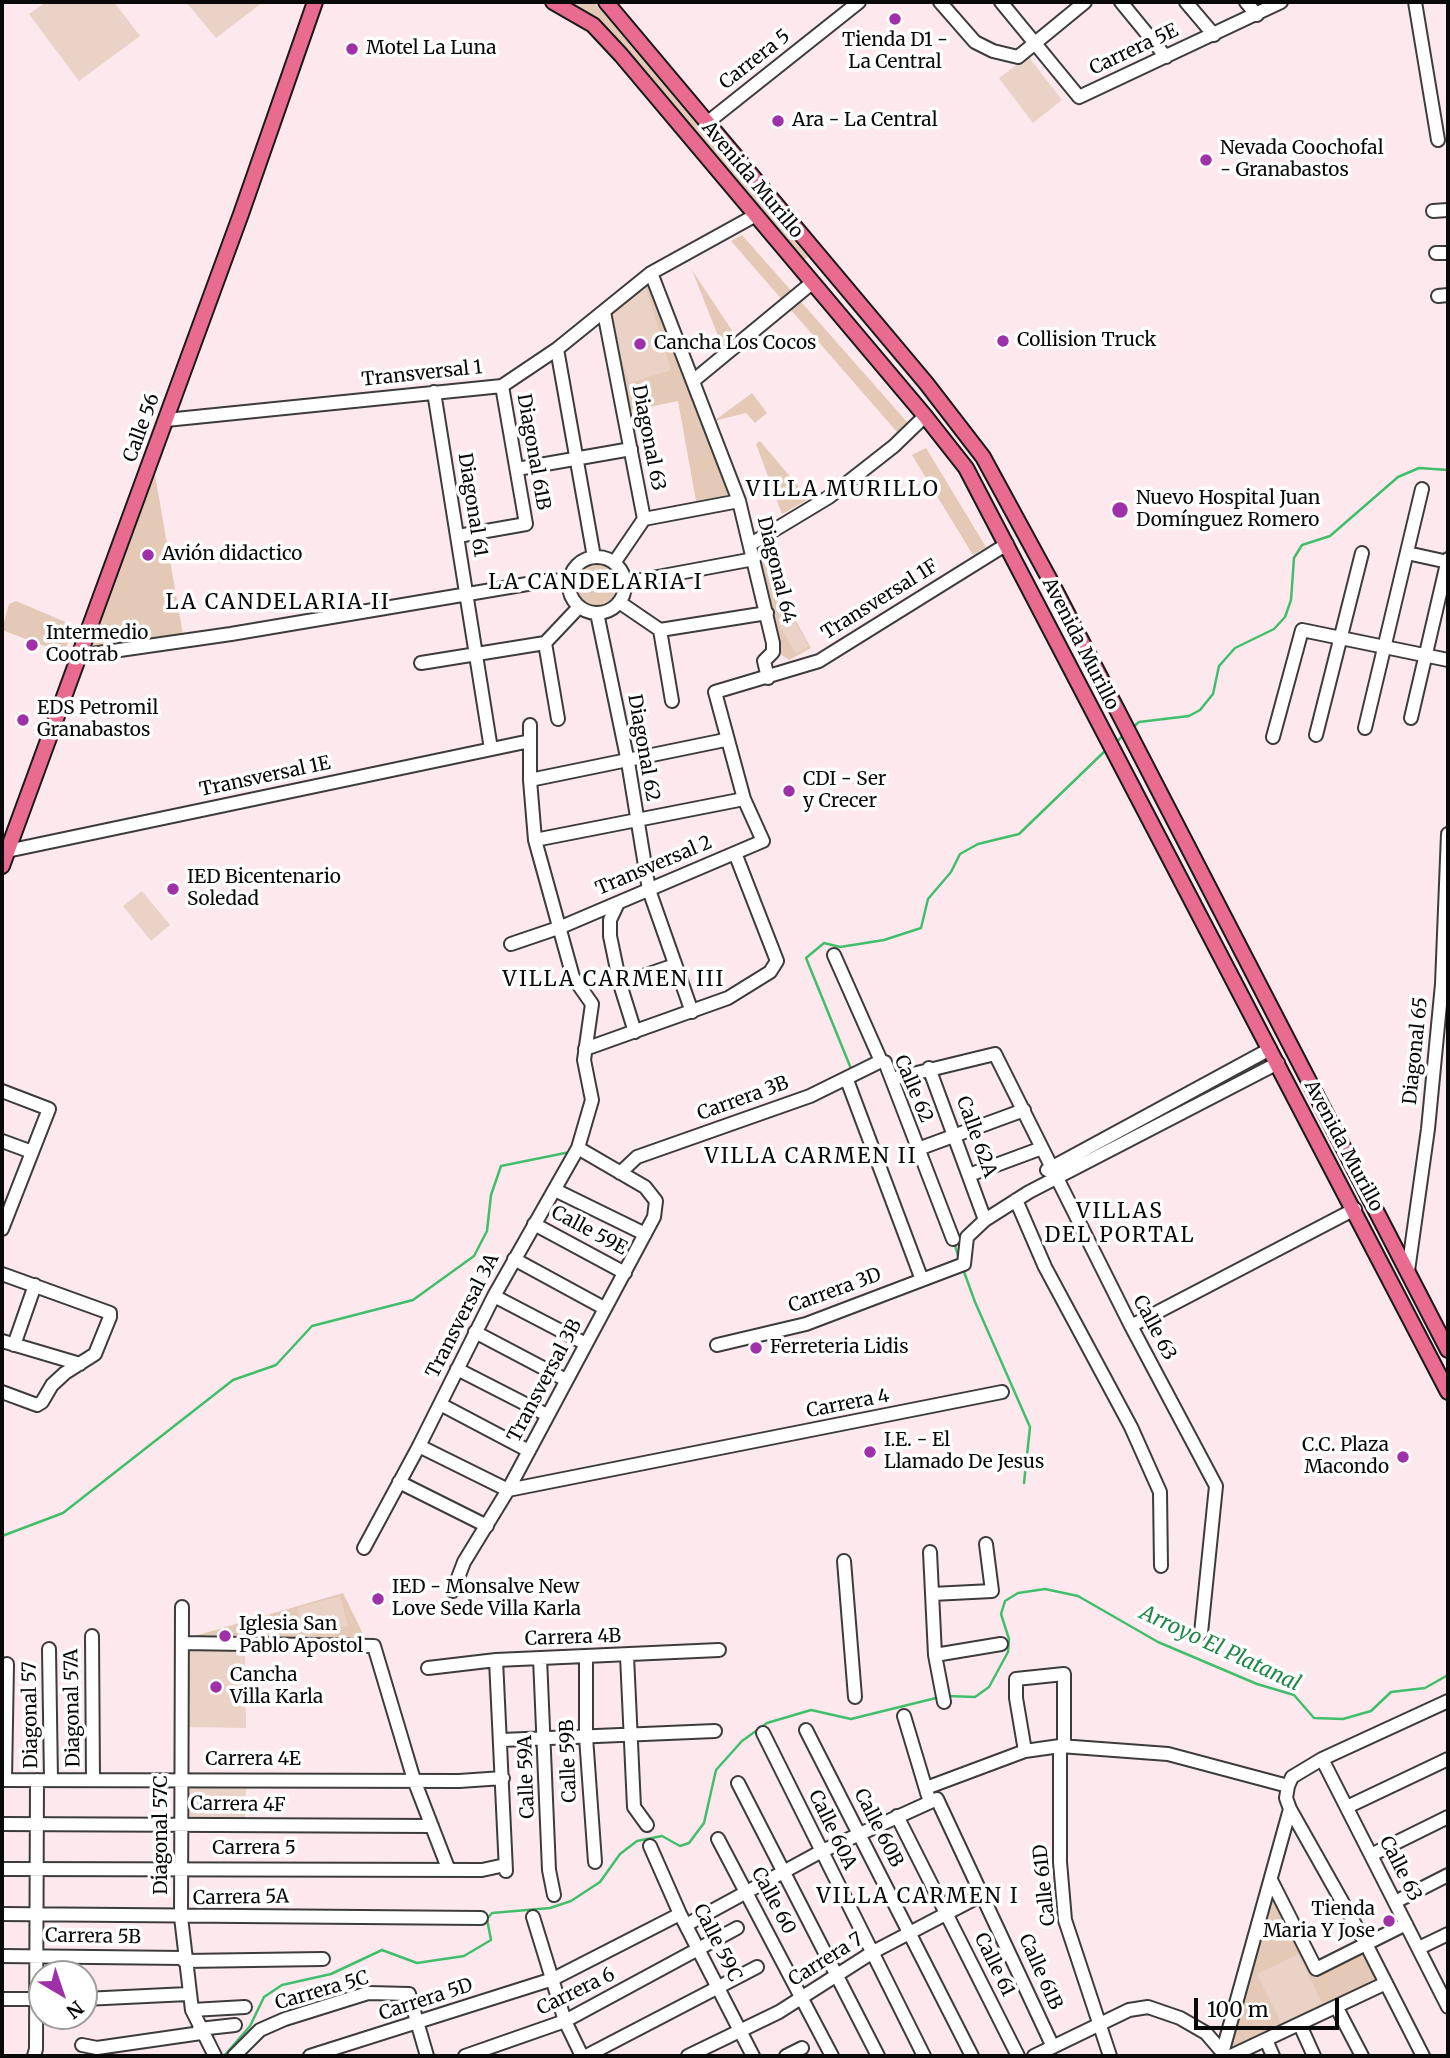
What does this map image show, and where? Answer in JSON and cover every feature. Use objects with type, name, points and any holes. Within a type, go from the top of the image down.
[{"type":"main road","name":"Calle 56","points":[[2,866],[166,420],[315,2]]},
{"type":"main road","name":"Avenida Murillo","points":[[553,2],[593,25],[802,268],[966,468],[1355,1209],[1448,1392]]},
{"type":"main road","name":"Avenida Murillo","points":[[606,2],[922,378],[983,457],[1051,582],[1448,1350]]},
{"type":"main road","points":[[802,268],[818,254]]},
{"type":"street","name":"Carrera 5","points":[[708,122],[859,2]]},
{"type":"street","points":[[940,2],[975,42],[993,51],[1018,57],[1085,2]]},
{"type":"street","points":[[1001,2],[1035,43]]},
{"type":"street","points":[[1121,2],[1166,57]]},
{"type":"street","points":[[1186,2],[1214,35]]},
{"type":"street","points":[[1246,2],[1257,15]]},
{"type":"street","name":"Carrera 5E","points":[[1035,43],[1079,97],[1281,2]]},
{"type":"street","points":[[1415,2],[1438,140]]},
{"type":"street","points":[[1433,211],[1448,210]]},
{"type":"street","name":"Transversal 1","points":[[166,420],[502,386],[557,349],[651,273],[756,215]]},
{"type":"street","name":"Diagonal 64","points":[[651,273],[739,501],[774,648],[764,660],[768,678]]},
{"type":"street","points":[[694,381],[813,282]]},
{"type":"street","name":"Diagonal 63","points":[[604,312],[644,519],[614,563]]},
{"type":"street","points":[[557,349],[579,458],[594,557]]},
{"type":"street","name":"Diagonal 61B","points":[[457,536],[526,524],[502,386]]},
{"type":"street","name":"Diagonal 61","points":[[434,393],[491,748]]},
{"type":"street","points":[[751,544],[829,497],[894,446],[925,416]]},
{"type":"street","points":[[517,469],[631,449]]},
{"type":"street","points":[[1365,728],[1422,489]]},
{"type":"street","points":[[644,519],[739,501]]},
{"type":"street","name":"Transversal 1F","points":[[768,678],[819,661],[1007,544]]},
{"type":"street","points":[[1316,734],[1362,553]]},
{"type":"street","points":[[1407,553],[1448,561],[1411,718]]},
{"type":"street","points":[[594,557],[614,563],[625,583],[619,602],[606,612],[597,613],[579,607],[569,591],[569,580],[579,563],[594,557]]},
{"type":"street","points":[[625,583],[754,559]]},
{"type":"street","points":[[78,656],[231,634],[466,593],[569,580]]},
{"type":"street","points":[[619,602],[660,630],[766,613]]},
{"type":"street","points":[[421,663],[545,643],[579,607]]},
{"type":"street","name":"Diagonal 62","points":[[597,613],[628,762],[649,890],[692,1012]]},
{"type":"street","points":[[660,630],[672,701]]},
{"type":"street","points":[[1273,737],[1303,630],[1448,660]]},
{"type":"street","points":[[545,643],[558,719]]},
{"type":"street","points":[[535,840],[744,799],[725,740],[715,692],[768,678]]},
{"type":"street","points":[[530,725],[530,780],[535,840],[573,977],[592,1004],[585,1049],[692,1012],[737,993],[770,972],[777,961],[735,853]]},
{"type":"street","points":[[530,780],[725,740]]},
{"type":"street","name":"Transversal 1E","points":[[8,851],[530,741]]},
{"type":"street","name":"Transversal 2","points":[[511,944],[561,927],[763,841],[744,799]]},
{"type":"street","name":"Diagonal 65","points":[[1408,1271],[1445,983],[1448,836]]},
{"type":"street","points":[[618,903],[610,920],[610,936],[620,984],[635,1032]]},
{"type":"street","name":"Calle 62","points":[[834,955],[881,1060],[885,1062],[953,1239]]},
{"type":"street","points":[[620,984],[675,965]]},
{"type":"street","name":"Transversal 3A","points":[[364,1548],[419,1446],[494,1296],[578,1148],[592,1100],[585,1071],[585,1049]]},
{"type":"street","points":[[985,1220],[1029,1192],[1053,1172],[1214,1078],[1270,1049]]},
{"type":"street","name":"Calle 63","points":[[929,1068],[995,1054],[1131,1326],[1216,1486],[1201,1633]]},
{"type":"street","name":"Carrera 3B","points":[[620,1174],[637,1157],[847,1080],[881,1060]]},
{"type":"street","points":[[1053,1172],[1221,1093],[1278,1063]]},
{"type":"street","points":[[892,1079],[929,1068]]},
{"type":"street","name":"Calle 62A","points":[[929,1068],[985,1220]]},
{"type":"street","points":[[1214,1078],[1221,1093]]},
{"type":"street","points":[[847,1080],[922,1280]]},
{"type":"street","points":[[2,1091],[49,1109],[2,1228]]},
{"type":"street","points":[[918,1149],[1024,1110]]},
{"type":"street","points":[[2,1141],[32,1152]]},
{"type":"street","points":[[578,1148],[620,1174]]},
{"type":"street","points":[[969,1175],[1042,1149]]},
{"type":"street","name":"Transversal 3B","points":[[453,1591],[464,1562],[508,1490],[654,1217],[656,1201],[645,1187],[620,1174]]},
{"type":"street","points":[[555,1190],[645,1234]]},
{"type":"street","points":[[1016,1200],[1045,1267],[1131,1427],[1160,1492],[1161,1566]]},
{"type":"street","points":[[1131,1326],[1355,1209]]},
{"type":"street","name":"Carrera 3D","points":[[717,1345],[795,1328],[962,1266],[967,1237],[985,1220]]},
{"type":"street","name":"Calle 59E","points":[[534,1224],[625,1273]]},
{"type":"street","points":[[514,1259],[604,1308]]},
{"type":"street","points":[[2,1274],[110,1313],[95,1354],[65,1373],[37,1405],[2,1392]]},
{"type":"street","points":[[35,1285],[8,1343],[80,1364]]},
{"type":"street","points":[[494,1296],[586,1344]]},
{"type":"street","points":[[475,1332],[566,1380]]},
{"type":"street","points":[[457,1369],[547,1415]]},
{"type":"street","name":"Carrera 4","points":[[508,1490],[1002,1392]]},
{"type":"street","points":[[440,1404],[529,1451]]},
{"type":"street","points":[[419,1446],[508,1490]]},
{"type":"street","points":[[399,1482],[487,1526]]},
{"type":"street","points":[[932,1594],[992,1591],[986,1544]]},
{"type":"street","points":[[930,1552],[935,1655],[943,1697]]},
{"type":"street","points":[[844,1560],[855,1697]]},
{"type":"street","name":"Diagonal 57C","points":[[182,1607],[181,1917],[184,1959],[191,2010],[215,2056]]},
{"type":"street","name":"Diagonal 57A","points":[[92,1636],[93,1780]]},
{"type":"street","points":[[183,1643],[374,1646],[414,1780],[448,1868]]},
{"type":"street","points":[[935,1655],[1001,1644]]},
{"type":"street","name":"Diagonal 57","points":[[49,1649],[51,1780]]},
{"type":"street","name":"Carrera 4B","points":[[428,1668],[496,1660],[719,1650]]},
{"type":"street","points":[[626,1656],[634,1807],[647,1825]]},
{"type":"street","name":"Calle 59A","points":[[540,1658],[546,1740],[549,1870],[554,1895]]},
{"type":"street","name":"Calle 59B","points":[[586,1658],[586,1737],[595,1862]]},
{"type":"street","points":[[496,1660],[503,1778]]},
{"type":"street","points":[[3,1780],[7,1664]]},
{"type":"street","name":"Calle 61D","points":[[1025,1751],[1016,1698],[1016,1679],[1064,1674],[1060,1862],[1065,1920],[1110,2056]]},
{"type":"street","points":[[1423,2056],[1366,1944],[1286,1798],[1292,1777],[1322,1759],[1448,1701]]},
{"type":"street","name":"Calle 61B","points":[[904,1716],[931,1796],[984,1894],[1058,2045],[1069,2056]]},
{"type":"street","name":"Calle 60B","points":[[806,1730],[972,2056]]},
{"type":"street","points":[[502,1740],[715,1731]]},
{"type":"street","name":"Calle 60A","points":[[763,1733],[924,2056]]},
{"type":"street","points":[[683,1920],[746,1892],[820,1852],[1025,1751],[1062,1747],[1168,1754],[1288,1786]]},
{"type":"street","name":"Calle 63","points":[[1322,1759],[1446,1999]]},
{"type":"street","points":[[1347,1807],[1448,1759]]},
{"type":"street","name":"Carrera 5","points":[[2,1869],[505,1868],[503,1778]]},
{"type":"street","name":"Carrera 4E","points":[[3,1780],[503,1778]]},
{"type":"street","name":"Diagonal 57","points":[[36,1960],[37,1780]]},
{"type":"street","points":[[738,1783],[877,2056]]},
{"type":"street","points":[[1226,2054],[1290,1809]]},
{"type":"street","name":"Calle 61","points":[[897,1815],[1018,2056]]},
{"type":"street","points":[[1371,1855],[1448,1816]]},
{"type":"street","name":"Carrera 4F","points":[[2,1825],[432,1826]]},
{"type":"street","name":"Calle 60","points":[[718,1839],[832,2056]]},
{"type":"street","name":"Calle 59C","points":[[650,1846],[683,1920],[753,2056]]},
{"type":"street","points":[[1395,1902],[1448,1875]]},
{"type":"street","points":[[1272,1882],[1316,1969],[1406,1924]]},
{"type":"street","name":"Carrera 7","points":[[688,2056],[803,1998],[873,1952],[984,1894]]},
{"type":"street","name":"Carrera 5A","points":[[2,1914],[481,1917]]},
{"type":"street","points":[[533,1917],[565,2021],[584,2056],[757,1967]]},
{"type":"street","name":"Carrera 5D","points":[[310,2056],[416,2025],[552,1979],[683,1920]]},
{"type":"street","name":"Carrera 6","points":[[465,2056],[565,2021],[737,1928]]},
{"type":"street","points":[[1419,1948],[1448,1934]]},
{"type":"street","name":"Carrera 5B","points":[[2,1956],[324,1959]]},
{"type":"street","points":[[1226,2054],[1300,2025],[1386,1983]]},
{"type":"street","name":"Carrera 5C","points":[[234,2056],[260,2030],[285,2019],[368,1993],[409,1994],[427,2056]]},
{"type":"street","points":[[98,1998],[188,1994]]},
{"type":"street","points":[[2,1999],[28,1999]]},
{"type":"street","points":[[191,2010],[245,2007]]},
{"type":"street","points":[[1034,2056],[1129,2010],[1148,2007],[1180,2018],[1206,2033],[1226,2054]]},
{"type":"street","points":[[1337,2008],[1362,2056]]},
{"type":"street","points":[[90,2050],[235,2025]]},
{"type":"street","points":[[1300,2025],[1314,2056]]},
{"type":"street","name":"Diagonal 57","points":[[35,2053],[37,2030]]},
{"type":"street","points":[[1266,2040],[1273,2056]]},
{"type":"street","points":[[786,2056],[802,2048]]},
{"type":"shaded area","points":[[46,2],[114,2],[140,36],[79,81],[29,14]]},
{"type":"shaded area","points":[[186,2],[263,2],[216,38]]},
{"type":"shaded area","points":[[567,2],[594,2],[808,257],[804,260],[618,41],[593,16]]},
{"type":"shaded area","points":[[1028,56],[1062,100],[1033,123],[999,78]]},
{"type":"shaded area","points":[[742,235],[908,423],[897,432],[731,241]]},
{"type":"shaded area","points":[[692,270],[735,335],[722,346]]},
{"type":"shaded area","points":[[648,282],[728,495],[696,501],[678,401],[625,412],[606,315]]},
{"type":"shaded area","name":"Cancha Los Cocos","points":[[646,288],[671,370],[629,383],[609,318]]},
{"type":"shaded area","points":[[752,393],[767,413],[755,423],[746,413],[714,421]]},
{"type":"shaded area","points":[[760,441],[809,499],[782,514],[756,444]]},
{"type":"shaded area","points":[[926,448],[986,547],[973,555],[912,455]]},
{"type":"shaded area","points":[[155,475],[183,635],[85,652]]},
{"type":"shaded area","points":[[757,551],[811,648],[789,660],[779,653],[777,647]]},
{"type":"shaded area","points":[[596,564],[611,571],[618,586],[611,601],[596,608],[581,601],[574,586],[581,571]]},
{"type":"shaded area","points":[[16,601],[70,624],[73,633],[63,653],[2,630],[9,604]]},
{"type":"shaded area","points":[[792,617],[809,646],[796,654],[779,624]]},
{"type":"shaded area","points":[[142,891],[170,925],[151,941],[123,906]]},
{"type":"shaded area","points":[[343,1593],[368,1644],[191,1637]]},
{"type":"shaded area","points":[[340,1596],[348,1626],[304,1637],[297,1608]]},
{"type":"shaded area","name":"Cancha Villa Karla","points":[[188,1647],[245,1648],[246,1728],[186,1727]]},
{"type":"shaded area","points":[[190,1783],[246,1784],[245,1821],[190,1821]]},
{"type":"shaded area","points":[[1272,1895],[1314,1977],[1362,1954],[1378,1983],[1228,2056]]},
{"type":"shaded area","points":[[1298,1954],[1322,2003],[1281,2023],[1257,1974]]},
{"type":"waterway","points":[[1132,728],[1139,722],[1189,716],[1200,710],[1213,694],[1219,666],[1235,648],[1274,629],[1285,617],[1291,600],[1294,558],[1302,545],[1330,536],[1398,477],[1419,468],[1448,470]]},
{"type":"waterway","points":[[1114,744],[1125,734]]},
{"type":"waterway","points":[[852,1071],[806,958],[824,943],[840,947],[884,940],[921,928],[928,899],[951,872],[960,854],[978,844],[1019,834],[1106,750]]},
{"type":"waterway","points":[[2,1536],[63,1513],[233,1380],[276,1365],[312,1326],[413,1300],[474,1256],[487,1231],[491,1195],[501,1166],[570,1152]]},
{"type":"waterway","points":[[954,1242],[959,1259]]},
{"type":"waterway","points":[[963,1269],[1030,1427],[1024,1483]]},
{"type":"waterway","name":"Arroyo El Platanal","points":[[947,1696],[975,1697],[989,1687],[1008,1652],[1009,1639],[1001,1614],[1005,1601],[1018,1593],[1045,1589],[1078,1596],[1158,1642],[1257,1684],[1294,1695],[1314,1718],[1343,1719],[1371,1711],[1391,1692],[1425,1688],[1448,1675]]},
{"type":"waterway","name":"Arroyo El Platanal","points":[[224,2056],[250,2026],[264,1997],[282,1985],[331,1974],[382,1950],[417,1963],[464,1956],[491,1940],[487,1919],[492,1913],[550,1908],[571,1901],[600,1882],[620,1854],[637,1841],[662,1836],[680,1846],[689,1843],[704,1823],[716,1770],[742,1741],[767,1723],[811,1710],[851,1719],[940,1697]]},
{"type":"place","name":"Tienda D1 - La Central","points":[[895,19]]},
{"type":"place","name":"Motel La Luna","points":[[352,49]]},
{"type":"place","name":"Ara - La Central","points":[[778,121]]},
{"type":"place","name":"Nevada Coochofal - Granabastos","points":[[1206,160]]},
{"type":"place","name":"Collision Truck","points":[[1003,341]]},
{"type":"place","name":"Cancha Los Cocos","points":[[640,344]]},
{"type":"place","name":"Nuevo Hospital Juan Domínguez Romero","points":[[1120,510]]},
{"type":"place","name":"Avión didactico","points":[[148,555]]},
{"type":"place","name":"Intermedio Cootrab","points":[[32,645]]},
{"type":"place","name":"EDS Petromil Granabastos","points":[[23,720]]},
{"type":"place","name":"CDI - Ser y Crecer","points":[[789,791]]},
{"type":"place","name":"IED Bicentenario Soledad","points":[[173,889]]},
{"type":"place","name":"Ferreteria Lidis","points":[[756,1348]]},
{"type":"place","name":"I.E. - El Llamado De Jesus","points":[[870,1452]]},
{"type":"place","name":"C.C. Plaza Macondo","points":[[1403,1457]]},
{"type":"place","name":"IED - Monsalve New Love Sede Villa Karla","points":[[378,1599]]},
{"type":"place","name":"Iglesia San Pablo Apostol","points":[[225,1636]]},
{"type":"place","name":"Cancha Villa Karla","points":[[216,1687]]},
{"type":"place","name":"Tienda Maria Y Jose","points":[[1389,1921]]},
{"type":"district","name":"VILLA MURILLO","points":[[843,490]]},
{"type":"district","name":"LA CANDELARIA I","points":[[596,583]]},
{"type":"district","name":"LA CANDELARIA II","points":[[278,603]]},
{"type":"district","name":"VILLA CARMEN III","points":[[614,980]]},
{"type":"district","name":"VILLA CARMEN II","points":[[811,1157]]},
{"type":"district","name":"VILLAS DEL PORTAL","points":[[1120,1224]]},
{"type":"district","name":"VILLA CARMEN I","points":[[918,1897]]}]
